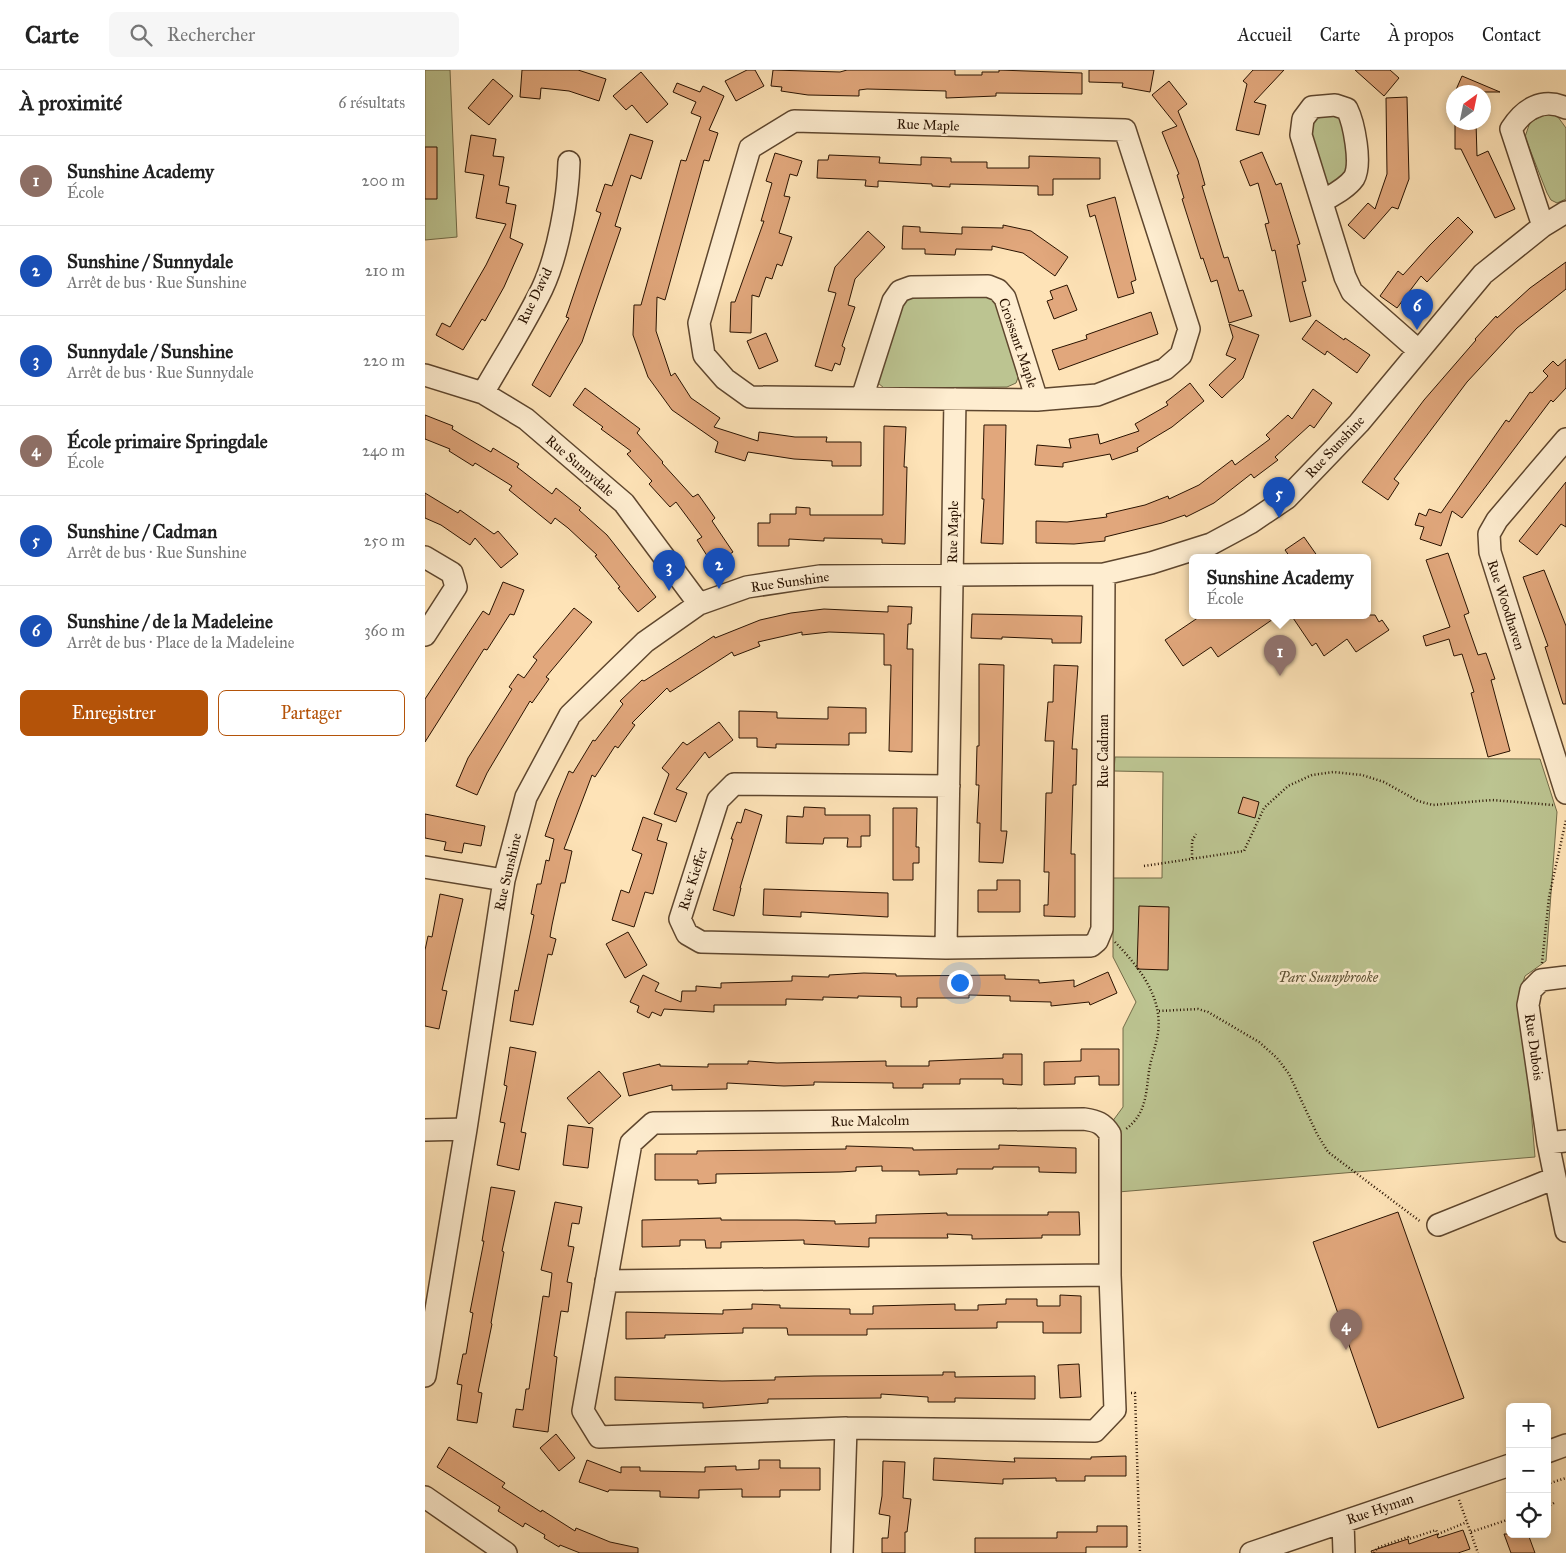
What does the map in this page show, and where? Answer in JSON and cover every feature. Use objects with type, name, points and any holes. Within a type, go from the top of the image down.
[{"type":"street","points":[[1543,226],[1511,129],[1520,116],[1529,108],[1541,104],[1556,103],[1566,108]]},
{"type":"street","name":"Rue Maple","points":[[794,121],[1125,130],[1189,329],[1181,355],[1165,369],[1097,395],[1037,400],[955,399],[750,397],[725,380],[704,355],[699,324],[750,148],[794,121]]},
{"type":"street","name":"Rue David","points":[[483,393],[542,288],[550,267],[568,190],[569,162]]},
{"type":"street","points":[[1323,201],[1345,277],[1352,292],[1419,351]]},
{"type":"street","name":"Rue Sunshine","points":[[425,1376],[431,1306],[466,1129],[504,880],[526,797],[570,715],[645,642],[699,604],[747,588],[820,576],[1104,574],[1151,563],[1211,544],[1250,523],[1287,498],[1359,423],[1483,274],[1543,226],[1566,212]]},
{"type":"street","name":"Croissant Maple","points":[[862,398],[893,300],[900,291],[911,287],[988,286],[998,290],[1005,298],[1037,400]]},
{"type":"street","name":"Rue Sunnydale","points":[[425,375],[483,393],[527,420],[625,503],[699,604]]},
{"type":"street","name":"Rue Maple","points":[[952,575],[955,399]]},
{"type":"street","name":"Rue Woodhaven","points":[[1562,799],[1490,552],[1489,534],[1497,520],[1566,439]]},
{"type":"street","points":[[425,557],[452,573],[456,587],[425,635]]},
{"type":"street","name":"Rue Cadman","points":[[1102,929],[1104,574]]},
{"type":"street","points":[[946,948],[952,575]]},
{"type":"street","name":"Rue Kieffer","points":[[949,786],[734,784],[718,800],[680,919],[687,934],[701,942],[946,948],[1091,946],[1097,941],[1102,929]]},
{"type":"street","points":[[425,867],[504,880]]},
{"type":"street","points":[[1541,980],[1566,978]]},
{"type":"street","name":"Rue Dubois","points":[[1541,980],[1531,990],[1528,1005],[1557,1142],[1555,1178],[1566,1231]]},
{"type":"street","name":"Rue Malcolm","points":[[1085,1119],[1098,1121],[1105,1126],[1110,1134],[1111,1275],[1115,1410],[1095,1431],[846,1428],[599,1437],[583,1411],[631,1143],[653,1123],[1085,1119]]},
{"type":"street","points":[[425,1130],[466,1129]]},
{"type":"street","points":[[1432,1226],[1555,1178]]},
{"type":"street","points":[[606,1281],[1111,1275]]},
{"type":"street","points":[[842,1553],[846,1428]]},
{"type":"street","points":[[1551,1451],[1566,1445]]},
{"type":"street","name":"Rue Hyman","points":[[1251,1553],[1506,1466]]},
{"type":"street","points":[[425,1497],[506,1553]]},
{"type":"street","points":[[1343,1522],[1344,1553]]},
{"type":"path","points":[[1144,866],[1244,851],[1264,808],[1288,786],[1312,775],[1333,772],[1369,777],[1384,782],[1418,801],[1433,805],[1492,800],[1562,799]]},
{"type":"path","points":[[1541,980],[1549,896],[1566,820]]},
{"type":"path","points":[[1192,858],[1192,841],[1196,834]]},
{"type":"path","points":[[1102,929],[1150,986],[1159,1011],[1158,1033],[1144,1107],[1134,1123],[1125,1130],[1110,1134]]},
{"type":"path","points":[[1159,1011],[1198,1009],[1208,1012],[1259,1042],[1277,1058],[1289,1074],[1317,1134],[1329,1152],[1432,1226]]},
{"type":"path","points":[[1114,1392],[1135,1393],[1141,1553]]},
{"type":"path","points":[[1551,1483],[1566,1478]]},
{"type":"path","points":[[1453,1484],[1477,1553]]},
{"type":"path","points":[[1470,1532],[1506,1520]]},
{"type":"path","points":[[1374,1553],[1377,1548],[1408,1537],[1409,1539],[1436,1530],[1438,1534],[1467,1522]]},
{"type":"green space","points":[[425,70],[450,70],[457,237],[425,240]]},
{"type":"green space","points":[[1550,113],[1558,117],[1566,128],[1566,199],[1557,203],[1551,200],[1547,193],[1525,137],[1530,122]]},
{"type":"green space","points":[[1335,114],[1343,118],[1348,171],[1335,185],[1328,185],[1323,181],[1309,131],[1314,119]]},
{"type":"green space","points":[[984,293],[992,297],[998,306],[1019,375],[1016,383],[1007,387],[884,388],[878,383],[878,375],[905,298]]},
{"type":"green space","name":"Parc Sunnybrooke","points":[[1115,757],[1540,759],[1557,812],[1546,961],[1525,976],[1521,989],[1535,1157],[1118,1192],[1112,1122],[1123,1107],[1123,1028],[1136,1002],[1113,957],[1113,878],[1162,878],[1163,772],[1114,771]]},
{"type":"building","points":[[522,70],[578,70],[606,79],[599,101],[569,91],[541,88],[540,99],[520,97]]},
{"type":"building","points":[[747,70],[755,70],[764,86],[736,101],[725,81]]},
{"type":"building","points":[[773,70],[840,72],[847,70],[955,70],[955,75],[982,75],[982,72],[999,72],[999,70],[1082,73],[1082,94],[996,93],[996,96],[946,98],[946,91],[867,89],[859,90],[859,96],[808,95],[781,91],[782,87],[771,86]]},
{"type":"building","points":[[1089,70],[1154,70],[1150,92],[1122,87],[1123,83],[1089,82]]},
{"type":"building","points":[[1253,70],[1284,70],[1254,102],[1266,105],[1259,135],[1236,130],[1247,84],[1243,81]]},
{"type":"building","points":[[1355,70],[1390,70],[1399,78],[1384,96]]},
{"type":"building","points":[[641,72],[668,104],[647,123],[632,105],[626,110],[613,96]]},
{"type":"building","points":[[1462,76],[1483,85],[1458,85]]},
{"type":"building","points":[[493,79],[513,96],[489,125],[468,108]]},
{"type":"building","points":[[1169,81],[1187,104],[1178,111],[1198,160],[1205,185],[1202,186],[1224,258],[1228,257],[1239,291],[1243,290],[1252,316],[1229,323],[1217,280],[1211,282],[1203,258],[1201,259],[1182,199],[1184,198],[1177,175],[1179,174],[1162,132],[1177,126],[1152,95]]},
{"type":"building","points":[[677,83],[700,92],[703,86],[724,96],[709,130],[718,133],[709,161],[704,160],[665,300],[657,297],[656,331],[671,376],[675,373],[691,398],[720,418],[714,427],[758,441],[759,432],[795,437],[827,437],[826,442],[861,442],[861,466],[832,466],[832,461],[794,459],[748,452],[745,461],[715,452],[718,442],[672,410],[648,377],[633,335],[634,305],[641,305],[681,160],[686,161],[701,117],[691,113],[696,102],[673,92]]},
{"type":"building","points":[[1491,88],[1500,92],[1491,92]]},
{"type":"building","points":[[1407,97],[1409,179],[1398,209],[1392,207],[1364,239],[1348,225],[1368,203],[1375,209],[1387,174],[1386,98]]},
{"type":"building","points":[[1455,130],[1476,130],[1477,156],[1488,151],[1515,209],[1495,218],[1461,149],[1455,149]]},
{"type":"building","points":[[630,134],[653,141],[641,179],[631,175],[615,226],[621,228],[582,342],[550,397],[532,385],[569,318],[566,317],[601,213],[596,211],[605,184],[612,186]]},
{"type":"building","points":[[471,135],[496,139],[493,156],[504,157],[499,185],[509,187],[506,203],[516,205],[510,238],[523,244],[504,287],[485,321],[482,319],[463,350],[436,335],[442,323],[450,327],[486,265],[506,224],[476,218],[484,175],[465,172]]},
{"type":"building","points":[[425,147],[437,147],[437,199],[425,199]]},
{"type":"building","points":[[1262,152],[1276,185],[1281,183],[1300,244],[1297,245],[1306,281],[1302,282],[1311,316],[1290,322],[1275,250],[1272,251],[1265,224],[1269,223],[1258,183],[1250,186],[1240,161]]},
{"type":"building","points":[[775,153],[802,161],[797,176],[790,174],[784,196],[790,197],[779,233],[792,237],[782,266],[777,264],[772,279],[766,277],[759,297],[752,295],[751,333],[730,332],[731,302],[735,302],[764,221],[761,221],[772,183],[766,181]]},
{"type":"building","points":[[829,155],[880,157],[879,163],[921,165],[921,157],[951,158],[951,162],[987,162],[987,168],[1029,168],[1029,156],[1100,158],[1100,179],[1053,179],[1053,195],[1038,195],[1038,186],[950,184],[950,187],[878,181],[878,187],[865,186],[866,180],[817,178],[818,160],[828,160]]},
{"type":"building","points":[[1115,197],[1136,280],[1131,282],[1134,293],[1118,298],[1095,215],[1090,217],[1087,205]]},
{"type":"building","points":[[1458,217],[1473,232],[1427,282],[1421,276],[1397,308],[1380,296],[1398,271],[1403,275]]},
{"type":"building","points":[[1003,225],[1031,231],[1068,257],[1055,276],[1023,253],[992,246],[992,250],[956,249],[955,255],[925,254],[925,249],[902,249],[903,226],[920,227],[920,232],[962,234],[962,227],[1003,228]]},
{"type":"building","points":[[868,231],[885,247],[855,279],[848,305],[855,307],[842,346],[845,348],[840,365],[835,363],[832,371],[815,366],[836,293],[828,291],[835,267]]},
{"type":"building","points":[[1566,262],[1566,289],[1517,328],[1467,382],[1394,479],[1399,483],[1388,500],[1362,482],[1424,400],[1496,316],[1497,318],[1530,288]]},
{"type":"building","points":[[1067,285],[1077,310],[1054,319],[1047,301],[1053,299],[1050,291]]},
{"type":"building","points":[[1151,312],[1158,334],[1059,370],[1052,350],[1087,339],[1086,335]]},
{"type":"building","points":[[1316,320],[1344,340],[1345,338],[1370,355],[1357,373],[1327,351],[1325,355],[1302,339]]},
{"type":"building","points":[[1229,324],[1259,335],[1243,378],[1222,398],[1209,385],[1236,359],[1226,355],[1233,337]]},
{"type":"building","points":[[766,333],[778,361],[759,369],[747,341]]},
{"type":"building","points":[[1566,359],[1566,388],[1553,402],[1551,400],[1462,518],[1452,511],[1441,546],[1420,539],[1424,527],[1415,525],[1419,513],[1426,516],[1429,509],[1441,513],[1506,420],[1509,422],[1530,392],[1532,393],[1548,376],[1543,371],[1553,361],[1558,366]]},
{"type":"building","points":[[1190,383],[1204,401],[1172,427],[1137,448],[1138,451],[1112,460],[1110,454],[1063,463],[1063,467],[1035,465],[1037,445],[1071,448],[1069,439],[1098,434],[1100,444],[1139,431],[1135,424],[1168,405],[1166,402]]},
{"type":"building","points":[[585,388],[640,429],[637,433],[662,463],[693,497],[698,494],[715,518],[712,521],[733,552],[713,565],[697,540],[702,537],[676,502],[670,507],[649,484],[652,481],[627,454],[631,451],[573,405]]},
{"type":"building","points":[[1313,389],[1332,403],[1314,428],[1310,425],[1275,457],[1278,460],[1254,478],[1251,474],[1214,503],[1186,517],[1185,515],[1162,523],[1105,537],[1105,541],[1074,544],[1036,543],[1036,521],[1067,522],[1107,517],[1106,514],[1145,505],[1168,496],[1169,499],[1199,485],[1232,460],[1235,465],[1270,439],[1266,435],[1288,415],[1292,419]]},
{"type":"building","points":[[425,415],[453,426],[452,429],[491,452],[493,448],[519,464],[517,467],[552,494],[556,488],[581,508],[579,510],[607,535],[656,597],[638,612],[595,556],[597,555],[568,528],[555,518],[551,524],[509,490],[512,486],[475,463],[473,466],[449,451],[450,449],[425,439]]},
{"type":"building","points":[[984,425],[1006,425],[1003,544],[981,543],[984,499],[982,499]]},
{"type":"building","points":[[884,426],[906,427],[904,467],[907,467],[905,544],[882,543],[882,539],[824,538],[824,541],[789,539],[789,546],[758,546],[758,523],[770,523],[770,514],[796,514],[796,507],[810,508],[810,515],[883,515]]},
{"type":"building","points":[[1566,482],[1566,527],[1561,524],[1537,555],[1519,541]]},
{"type":"building","points":[[425,493],[458,513],[460,510],[494,534],[498,531],[518,554],[501,568],[475,538],[470,545],[441,525],[425,518]]},
{"type":"building","points":[[1304,537],[1316,554],[1288,554],[1285,550]]},
{"type":"building","points":[[1448,553],[1469,613],[1464,615],[1478,655],[1486,653],[1495,679],[1491,680],[1510,751],[1488,757],[1471,693],[1474,692],[1462,654],[1454,656],[1449,639],[1426,646],[1423,636],[1450,627],[1426,560]]},
{"type":"building","points":[[1544,570],[1566,626],[1566,704],[1563,704],[1545,647],[1548,646],[1523,577]]},
{"type":"building","points":[[503,582],[524,590],[514,615],[510,614],[487,650],[484,649],[425,742],[425,699],[483,611],[489,615]]},
{"type":"building","points":[[888,606],[912,607],[911,624],[908,624],[907,649],[913,649],[912,752],[889,751],[891,665],[884,665],[884,634],[829,632],[802,635],[802,632],[758,642],[760,646],[734,656],[732,652],[670,692],[667,688],[632,723],[635,725],[618,748],[615,746],[595,777],[592,775],[564,849],[572,851],[565,883],[561,883],[550,937],[556,939],[552,955],[548,954],[533,1025],[510,1021],[515,990],[518,991],[534,915],[531,914],[537,884],[541,884],[546,860],[549,861],[554,839],[545,836],[557,800],[569,771],[573,773],[593,740],[595,741],[623,704],[620,701],[642,680],[644,681],[714,636],[715,638],[760,620],[791,613],[824,609],[888,612]]},
{"type":"building","points":[[574,608],[592,622],[546,677],[549,679],[532,703],[530,701],[487,773],[477,795],[456,786],[468,758],[512,689],[509,687],[518,674],[524,678],[537,660],[533,657]]},
{"type":"building","points":[[972,614],[1082,616],[1081,643],[1052,643],[1052,639],[971,638]]},
{"type":"building","points":[[1371,615],[1375,615],[1379,622],[1382,620],[1389,630],[1356,652],[1347,639],[1324,656],[1316,643],[1312,646],[1294,619],[1371,619]]},
{"type":"building","points":[[1196,619],[1273,619],[1218,657],[1211,647],[1183,666],[1165,640]]},
{"type":"building","points":[[979,664],[1004,665],[1001,831],[1007,831],[1003,863],[979,862],[980,823],[977,823],[979,785],[976,785],[977,746],[979,746]]},
{"type":"building","points":[[1054,665],[1078,666],[1072,749],[1077,749],[1076,785],[1073,785],[1071,854],[1075,854],[1075,917],[1044,916],[1044,905],[1048,905],[1049,872],[1044,872],[1046,793],[1052,793],[1054,741],[1045,741],[1048,702],[1053,702]]},
{"type":"building","points":[[828,707],[866,708],[866,733],[849,733],[849,745],[776,744],[776,748],[757,747],[757,738],[739,738],[739,711],[777,712],[777,718],[828,719]]},
{"type":"building","points":[[719,722],[733,740],[709,758],[705,752],[676,789],[687,793],[676,822],[654,814],[669,774],[662,768],[683,742],[687,745]]},
{"type":"building","points":[[1243,797],[1259,802],[1255,818],[1238,813]]},
{"type":"building","points":[[804,807],[825,808],[825,815],[870,815],[870,836],[861,836],[861,847],[847,847],[848,838],[824,838],[823,844],[786,843],[787,816],[803,817]]},
{"type":"building","points":[[893,808],[917,808],[916,847],[919,847],[919,863],[913,863],[913,880],[893,880]]},
{"type":"building","points":[[745,809],[762,815],[740,888],[734,916],[713,910],[733,839],[731,839],[737,822],[741,823]]},
{"type":"building","points":[[425,814],[485,826],[481,846],[464,843],[462,853],[444,850],[446,842],[425,838]]},
{"type":"building","points":[[643,817],[662,824],[657,840],[667,843],[653,894],[645,892],[634,927],[612,920],[621,890],[629,893],[642,854],[632,850]]},
{"type":"building","points":[[997,880],[1020,880],[1020,912],[978,912],[978,890],[997,890]]},
{"type":"building","points":[[764,889],[888,893],[888,917],[801,912],[801,917],[763,915]]},
{"type":"building","points":[[440,894],[463,899],[442,990],[447,991],[439,1029],[425,1026],[425,950],[428,936],[432,937]]},
{"type":"building","points":[[1139,906],[1169,907],[1168,970],[1137,969]]},
{"type":"building","points":[[628,932],[647,965],[625,978],[606,944]]},
{"type":"building","points":[[1108,972],[1117,993],[1090,1005],[1089,1002],[1051,1006],[1051,1002],[1010,1001],[1010,996],[969,995],[969,998],[917,998],[917,1007],[901,1007],[901,997],[823,997],[823,1000],[786,999],[786,1005],[714,1005],[714,1012],[664,1009],[661,1016],[652,1012],[649,1018],[637,1012],[639,1006],[630,1002],[643,975],[659,983],[655,991],[681,1002],[682,991],[696,991],[696,986],[721,988],[721,983],[792,981],[792,976],[829,977],[829,975],[864,973],[896,974],[896,976],[1005,975],[1005,979],[1039,980],[1039,983],[1074,980],[1074,987]]},
{"type":"building","points":[[510,1047],[536,1052],[521,1132],[526,1133],[519,1170],[497,1165],[505,1123],[500,1122],[507,1086],[504,1085]]},
{"type":"building","points":[[1081,1049],[1119,1049],[1119,1085],[1099,1085],[1099,1076],[1075,1077],[1075,1084],[1044,1085],[1044,1062],[1081,1061]]},
{"type":"building","points":[[1003,1054],[1022,1054],[1022,1085],[1003,1084],[1003,1079],[960,1079],[960,1084],[923,1084],[923,1088],[893,1088],[893,1083],[814,1082],[814,1085],[784,1086],[727,1083],[727,1089],[672,1090],[672,1085],[629,1096],[623,1073],[660,1064],[660,1066],[708,1067],[708,1064],[748,1064],[748,1061],[777,1063],[886,1061],[886,1066],[929,1066],[929,1061],[1003,1058]]},
{"type":"building","points":[[599,1071],[621,1096],[589,1124],[567,1098]]},
{"type":"building","points":[[568,1125],[593,1128],[588,1168],[563,1165]]},
{"type":"building","points":[[999,1145],[1076,1148],[1076,1173],[1039,1172],[1039,1167],[993,1167],[993,1169],[957,1169],[957,1174],[919,1175],[919,1171],[882,1171],[882,1166],[856,1167],[856,1171],[840,1172],[716,1174],[716,1183],[698,1184],[698,1180],[655,1180],[655,1154],[697,1154],[697,1151],[846,1149],[846,1146],[913,1148],[913,1150],[999,1149]]},
{"type":"building","points":[[491,1187],[515,1191],[502,1251],[504,1252],[492,1324],[478,1392],[482,1393],[477,1423],[457,1420],[462,1385],[457,1384],[463,1354],[466,1354],[473,1313],[470,1312],[484,1241],[482,1241]]},
{"type":"building","points":[[555,1202],[582,1207],[579,1224],[572,1223],[568,1246],[574,1247],[567,1282],[572,1283],[568,1312],[561,1311],[554,1356],[557,1357],[548,1432],[513,1427],[516,1409],[523,1410],[526,1389],[529,1389],[543,1296],[549,1297],[552,1273],[541,1270]]},
{"type":"building","points":[[1048,1212],[1079,1212],[1080,1235],[1042,1235],[1042,1238],[972,1239],[972,1235],[947,1234],[948,1238],[869,1238],[869,1247],[804,1244],[804,1240],[721,1242],[721,1248],[706,1248],[705,1240],[680,1240],[680,1246],[642,1247],[642,1220],[721,1218],[721,1220],[835,1221],[835,1224],[876,1223],[876,1215],[947,1213],[947,1215],[1048,1215]]},
{"type":"building","points":[[1398,1212],[1464,1398],[1378,1428],[1313,1242]]},
{"type":"building","points":[[1060,1295],[1081,1296],[1081,1333],[1043,1333],[1043,1322],[997,1322],[997,1328],[867,1329],[867,1335],[788,1335],[787,1328],[743,1328],[743,1333],[665,1335],[665,1338],[626,1339],[626,1312],[723,1314],[723,1310],[752,1309],[752,1304],[780,1305],[780,1308],[850,1309],[850,1314],[873,1314],[873,1306],[955,1304],[955,1310],[978,1310],[978,1305],[1006,1304],[1006,1299],[1037,1299],[1037,1306],[1060,1306]]},
{"type":"building","points":[[1079,1364],[1081,1397],[1060,1398],[1058,1365]]},
{"type":"building","points":[[943,1372],[955,1372],[955,1377],[1035,1376],[1035,1399],[955,1398],[955,1402],[928,1402],[928,1397],[881,1394],[881,1398],[768,1399],[768,1403],[703,1408],[703,1403],[615,1400],[615,1377],[722,1381],[775,1380],[775,1377],[943,1375]]},
{"type":"building","points":[[556,1434],[575,1458],[559,1471],[540,1448]]},
{"type":"building","points":[[449,1447],[505,1483],[502,1487],[541,1512],[542,1510],[575,1531],[576,1528],[610,1542],[638,1548],[638,1553],[580,1553],[560,1545],[559,1547],[544,1538],[545,1535],[525,1523],[523,1527],[498,1511],[500,1507],[437,1467]]},
{"type":"building","points":[[1126,1456],[1126,1476],[1085,1476],[1085,1481],[1056,1481],[1056,1478],[1003,1479],[1003,1484],[933,1480],[934,1458],[1015,1462],[1014,1458],[1091,1459],[1091,1457]]},
{"type":"building","points":[[587,1460],[621,1473],[621,1467],[640,1467],[640,1471],[705,1472],[705,1467],[736,1466],[736,1470],[759,1469],[759,1460],[780,1460],[780,1468],[820,1468],[820,1490],[780,1490],[780,1497],[742,1497],[742,1489],[699,1490],[699,1498],[660,1497],[660,1491],[609,1490],[608,1492],[579,1482]]},
{"type":"building","points":[[883,1461],[905,1462],[903,1498],[911,1499],[907,1532],[905,1532],[905,1553],[882,1553],[882,1538],[888,1538],[890,1516],[879,1514],[882,1496]]},
{"type":"building","points":[[1097,1526],[1127,1526],[1127,1547],[1086,1547],[1086,1553],[975,1553],[975,1538],[1057,1538],[1057,1532],[1097,1532]]},
{"type":"building","points":[[1463,1530],[1470,1549],[1458,1553],[1372,1553],[1371,1551],[1408,1539],[1409,1544],[1437,1534],[1438,1538]]},
{"type":"building","points":[[1504,1534],[1506,1534],[1506,1538],[1529,1538],[1535,1553],[1511,1553]]},
{"type":"place","name":"Sunshine / de la Madeleine","points":[[1417,330]]},
{"type":"place","name":"Sunshine / Cadman","points":[[1279,518]]},
{"type":"place","name":"Sunshine / Sunnydale","points":[[719,589]]},
{"type":"place","name":"Sunnydale / Sunshine","points":[[669,591]]},
{"type":"place","name":"Sunshine Academy","points":[[1280,676]]},
{"type":"place","name":"École primaire Springdale","points":[[1346,1350]]}]
